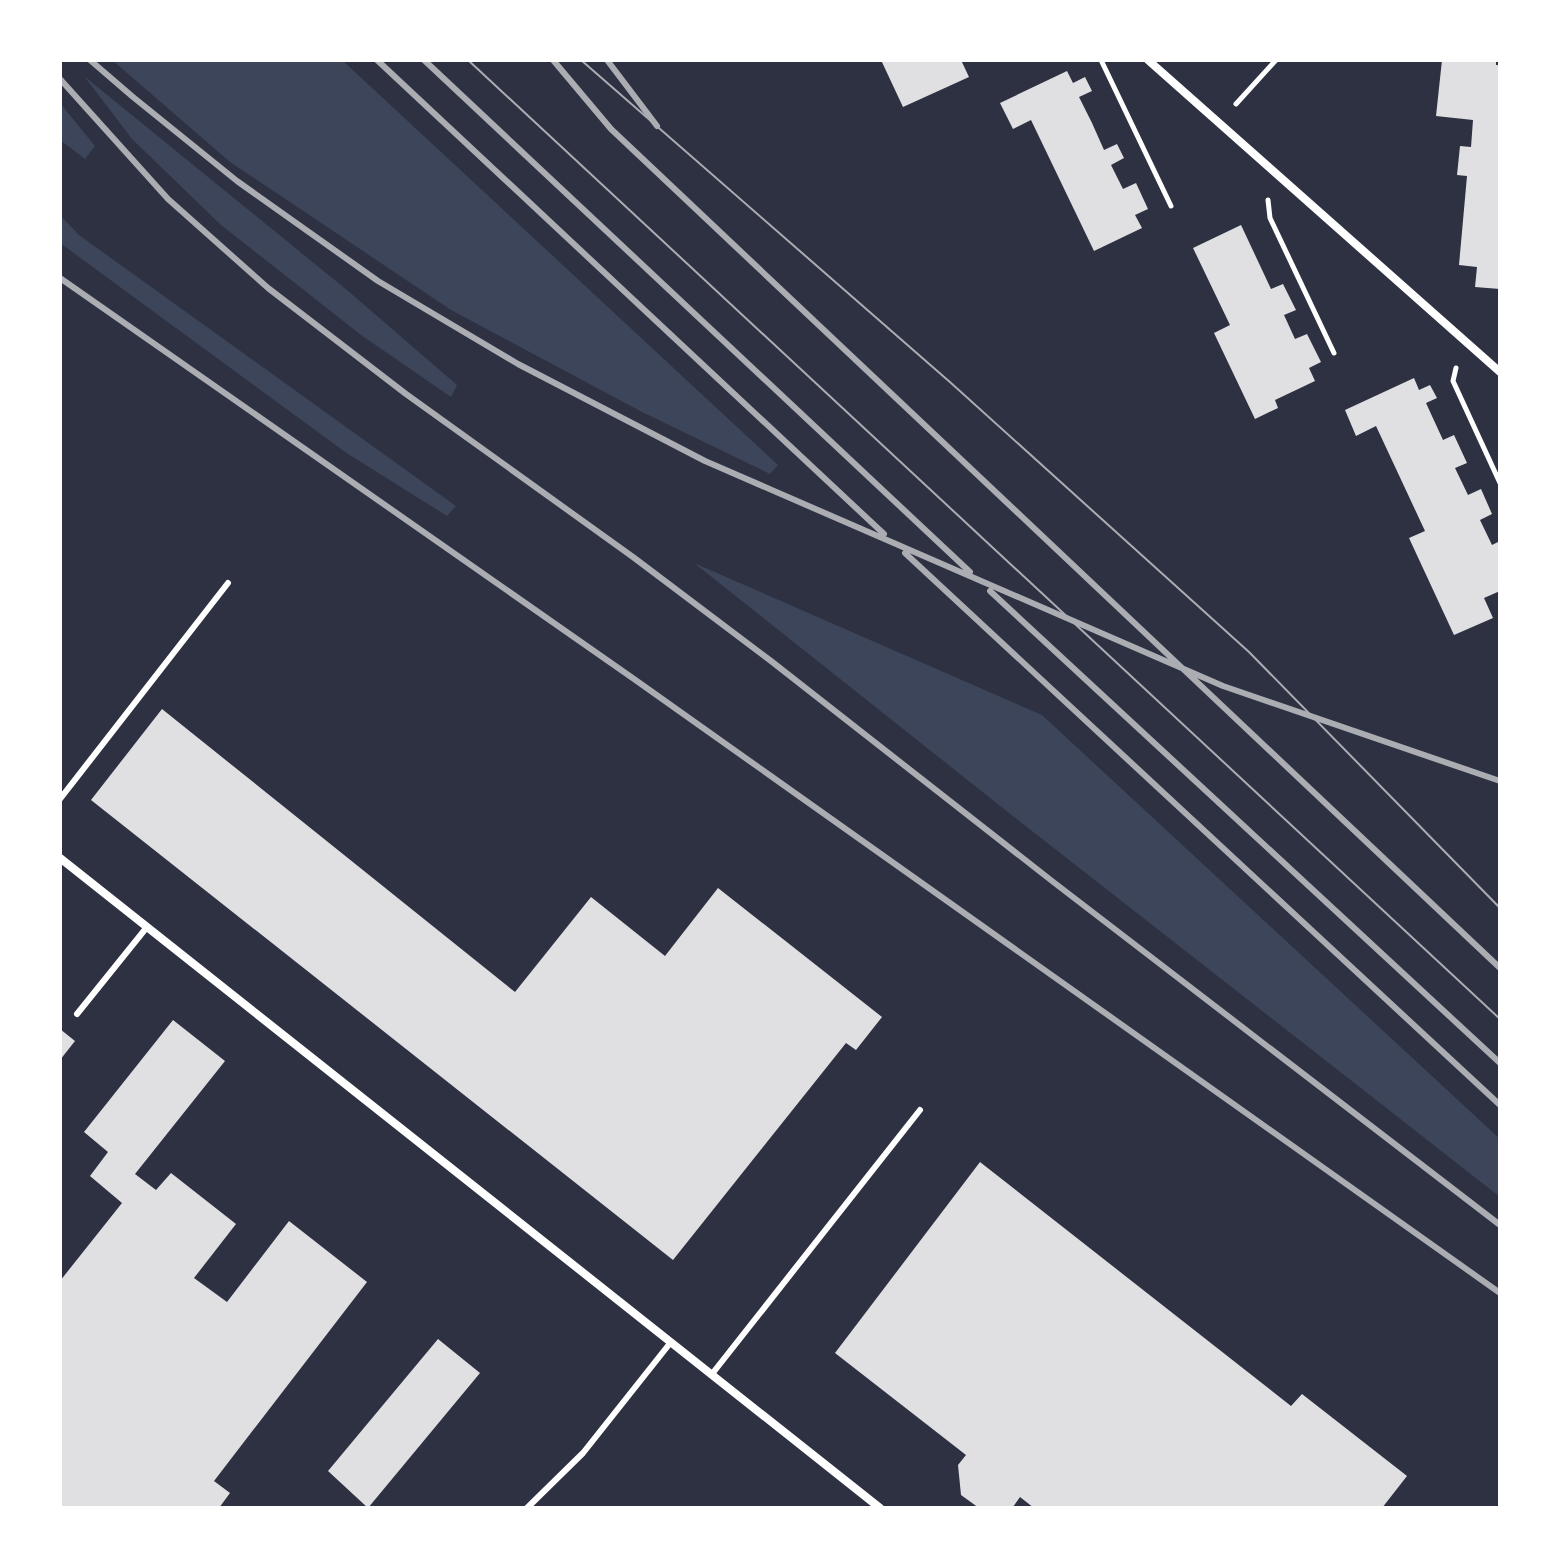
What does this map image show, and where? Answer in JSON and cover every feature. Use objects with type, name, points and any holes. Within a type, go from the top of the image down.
[{"type":"street","points":[[1148,60],[1500,372]]},
{"type":"street","points":[[60,858],[880,1508]]},
{"type":"lane","points":[[60,799],[228,583]]},
{"type":"lane","points":[[77,1014],[147,927]]},
{"type":"lane","points":[[712,1374],[920,1110]]},
{"type":"lane","points":[[527,1508],[583,1453],[671,1342]]},
{"type":"path","points":[[1101,60],[1171,206]]},
{"type":"path","points":[[1236,104],[1276,60]]},
{"type":"path","points":[[1268,200],[1270,218],[1334,353]]},
{"type":"path","points":[[1456,368],[1453,381],[1500,483]]},
{"type":"shaded area","points":[[112,60],[342,60],[778,465],[770,474],[642,412],[451,310],[230,162]]},
{"type":"shaded area","points":[[84,76],[347,290],[457,385],[451,397],[361,335],[221,225],[132,139]]},
{"type":"shaded area","points":[[60,103],[95,146],[85,159],[60,140]]},
{"type":"shaded area","points":[[60,215],[79,235],[456,506],[447,516],[345,452],[60,243]]},
{"type":"shaded area","points":[[694,563],[1042,715],[1500,1139],[1500,1197],[1009,813]]},
{"type":"building","points":[[881,60],[961,60],[969,77],[903,107]]},
{"type":"building","points":[[1442,60],[1496,60],[1496,65],[1500,65],[1500,289],[1475,287],[1477,267],[1459,265],[1467,176],[1457,175],[1460,146],[1471,147],[1473,120],[1436,116]]},
{"type":"building","points":[[1067,71],[1073,83],[1085,77],[1092,91],[1079,97],[1104,150],[1117,144],[1124,158],[1111,165],[1123,189],[1136,183],[1148,209],[1135,215],[1142,228],[1094,251],[1031,120],[1013,129],[1000,103]]},
{"type":"building","points":[[1241,225],[1271,289],[1283,284],[1296,310],[1284,315],[1295,339],[1307,334],[1321,362],[1309,368],[1315,381],[1275,400],[1278,408],[1255,419],[1214,333],[1230,325],[1193,248]]},
{"type":"building","points":[[1414,378],[1419,390],[1430,385],[1437,398],[1426,403],[1443,440],[1454,435],[1467,463],[1455,468],[1468,495],[1481,489],[1492,514],[1480,520],[1492,545],[1500,541],[1500,591],[1484,598],[1493,618],[1454,635],[1409,538],[1425,531],[1376,426],[1356,436],[1345,410]]},
{"type":"building","points":[[162,709],[515,992],[591,897],[665,956],[718,888],[882,1017],[856,1050],[846,1043],[673,1260],[91,800]]},
{"type":"building","points":[[173,1020],[225,1061],[135,1174],[156,1190],[171,1173],[236,1224],[194,1278],[227,1302],[289,1221],[367,1282],[214,1481],[230,1493],[219,1508],[60,1508],[60,1281],[122,1203],[90,1176],[108,1152],[84,1132]]},
{"type":"building","points":[[60,1029],[75,1041],[60,1060]]},
{"type":"building","points":[[980,1162],[1291,1406],[1302,1394],[1407,1476],[1382,1508],[1034,1508],[1020,1497],[1013,1507],[979,1508],[961,1495],[958,1465],[966,1455],[835,1353]]},
{"type":"building","points":[[438,1339],[480,1373],[368,1508],[328,1471]]},
{"type":"tram line","points":[[468,60],[1500,1019]]},
{"type":"tram line","points":[[581,60],[951,383],[1249,652],[1500,908]]},
{"type":"railway","points":[[90,60],[237,181],[378,281],[518,364],[705,461],[1223,686],[1500,781]]},
{"type":"railway","points":[[377,60],[884,534]]},
{"type":"railway","points":[[424,60],[970,572]]},
{"type":"railway","points":[[553,60],[611,129],[1500,968]]},
{"type":"railway","points":[[607,60],[657,126]]},
{"type":"railway","points":[[60,79],[168,199],[268,288],[406,394],[633,557],[771,661],[1500,1225]]},
{"type":"railway","points":[[60,278],[634,679],[1500,1293]]},
{"type":"railway","points":[[905,553],[1500,1105]]},
{"type":"railway","points":[[990,591],[1500,1063]]}]
